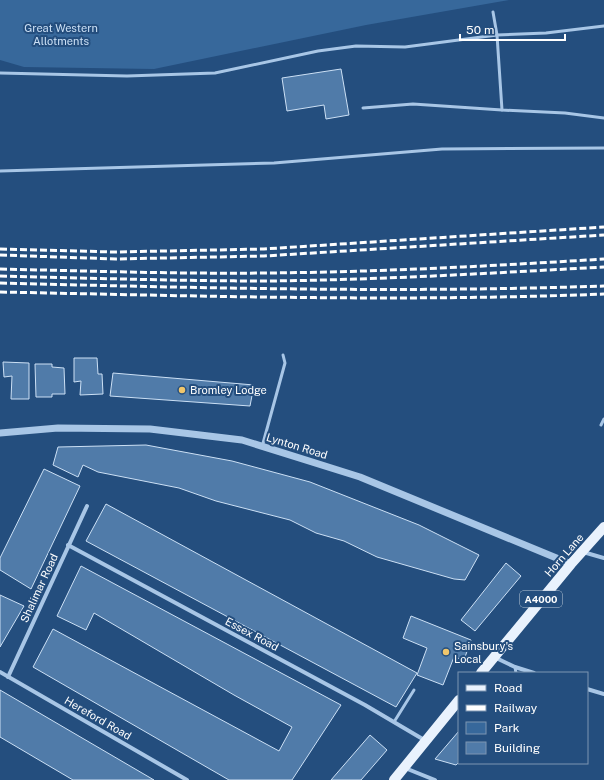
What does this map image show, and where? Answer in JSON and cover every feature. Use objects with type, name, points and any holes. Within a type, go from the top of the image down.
[{"type":"main road","name":"Horn Lane","points":[[482,672],[571,564],[604,528]]},
{"type":"main road","points":[[394,780],[458,702]]},
{"type":"street","name":"Lynton Road","points":[[0,433],[58,428],[150,429],[242,440],[360,478],[571,564]]},
{"type":"street","name":"Shalimar Road","points":[[8,677],[87,506]]},
{"type":"street","name":"Essex Road","points":[[68,545],[358,702],[426,741]]},
{"type":"street","points":[[582,552],[604,558]]},
{"type":"street","points":[[494,657],[515,667],[531,672]]},
{"type":"street","name":"Hereford Road","points":[[0,672],[187,780]]},
{"type":"street","points":[[588,689],[604,694]]},
{"type":"street","points":[[405,768],[435,780]]},
{"type":"lane","points":[[494,12],[502,110]]},
{"type":"lane","points":[[0,73],[127,76],[215,73],[318,51],[356,46],[405,47],[497,35],[546,33],[604,26]]},
{"type":"lane","points":[[363,108],[413,104],[566,113],[604,118]]},
{"type":"lane","points":[[0,171],[274,162],[442,149],[604,148]]},
{"type":"lane","points":[[262,447],[285,363],[283,355]]},
{"type":"lane","points":[[601,425],[604,418]]},
{"type":"lane","points":[[515,667],[516,672]]},
{"type":"lane","points":[[394,722],[414,690]]},
{"type":"green space","name":"Great Western Allotments","points":[[0,0],[509,0],[366,25],[154,69],[24,67],[0,60]]},
{"type":"building","points":[[341,69],[349,115],[326,119],[324,105],[287,111],[282,78]]},
{"type":"building","points":[[74,358],[97,358],[98,374],[102,374],[103,394],[80,395],[81,381],[74,382]]},
{"type":"building","points":[[3,362],[29,363],[29,399],[11,399],[12,376],[4,377]]},
{"type":"building","points":[[35,364],[52,364],[52,367],[64,368],[65,394],[52,394],[52,397],[36,397]]},
{"type":"building","name":"Bromley Lodge","points":[[113,373],[254,385],[250,406],[110,396]]},
{"type":"building","points":[[146,445],[232,461],[310,482],[419,525],[479,555],[465,580],[454,579],[377,557],[344,541],[316,533],[290,520],[216,501],[179,488],[98,472],[83,465],[78,477],[53,465],[58,447]]},
{"type":"building","points":[[44,469],[80,486],[31,589],[0,570],[0,558]]},
{"type":"building","points":[[106,504],[417,673],[396,707],[86,541]]},
{"type":"building","points":[[506,563],[521,576],[475,631],[461,620]]},
{"type":"building","points":[[81,566],[341,705],[292,780],[229,780],[33,667],[53,629],[279,751],[292,727],[234,695],[94,613],[86,630],[57,616]]},
{"type":"building","points":[[0,595],[24,606],[0,647]]},
{"type":"building","name":"Sainsbury's Local","points":[[411,616],[471,640],[464,660],[454,657],[443,685],[417,675],[427,648],[403,638]]},
{"type":"building","points":[[0,690],[154,780],[73,780],[0,737]]},
{"type":"building","points":[[458,732],[458,763],[456,765],[435,759]]},
{"type":"building","points":[[370,735],[387,750],[361,780],[331,780]]},
{"type":"railway","points":[[0,249],[114,252],[264,249],[604,227]]},
{"type":"railway","points":[[0,255],[116,259],[264,256],[604,235]]},
{"type":"railway","points":[[0,269],[267,273],[436,268],[604,259]]},
{"type":"railway","points":[[0,276],[267,281],[393,278],[604,267]]},
{"type":"railway","points":[[0,283],[226,288],[378,289],[604,286]]},
{"type":"railway","points":[[0,292],[378,298],[453,298],[604,294]]},
{"type":"place","name":"Bromley Lodge","points":[[182,390]]},
{"type":"place","name":"Sainsbury's Local","points":[[446,652]]}]
